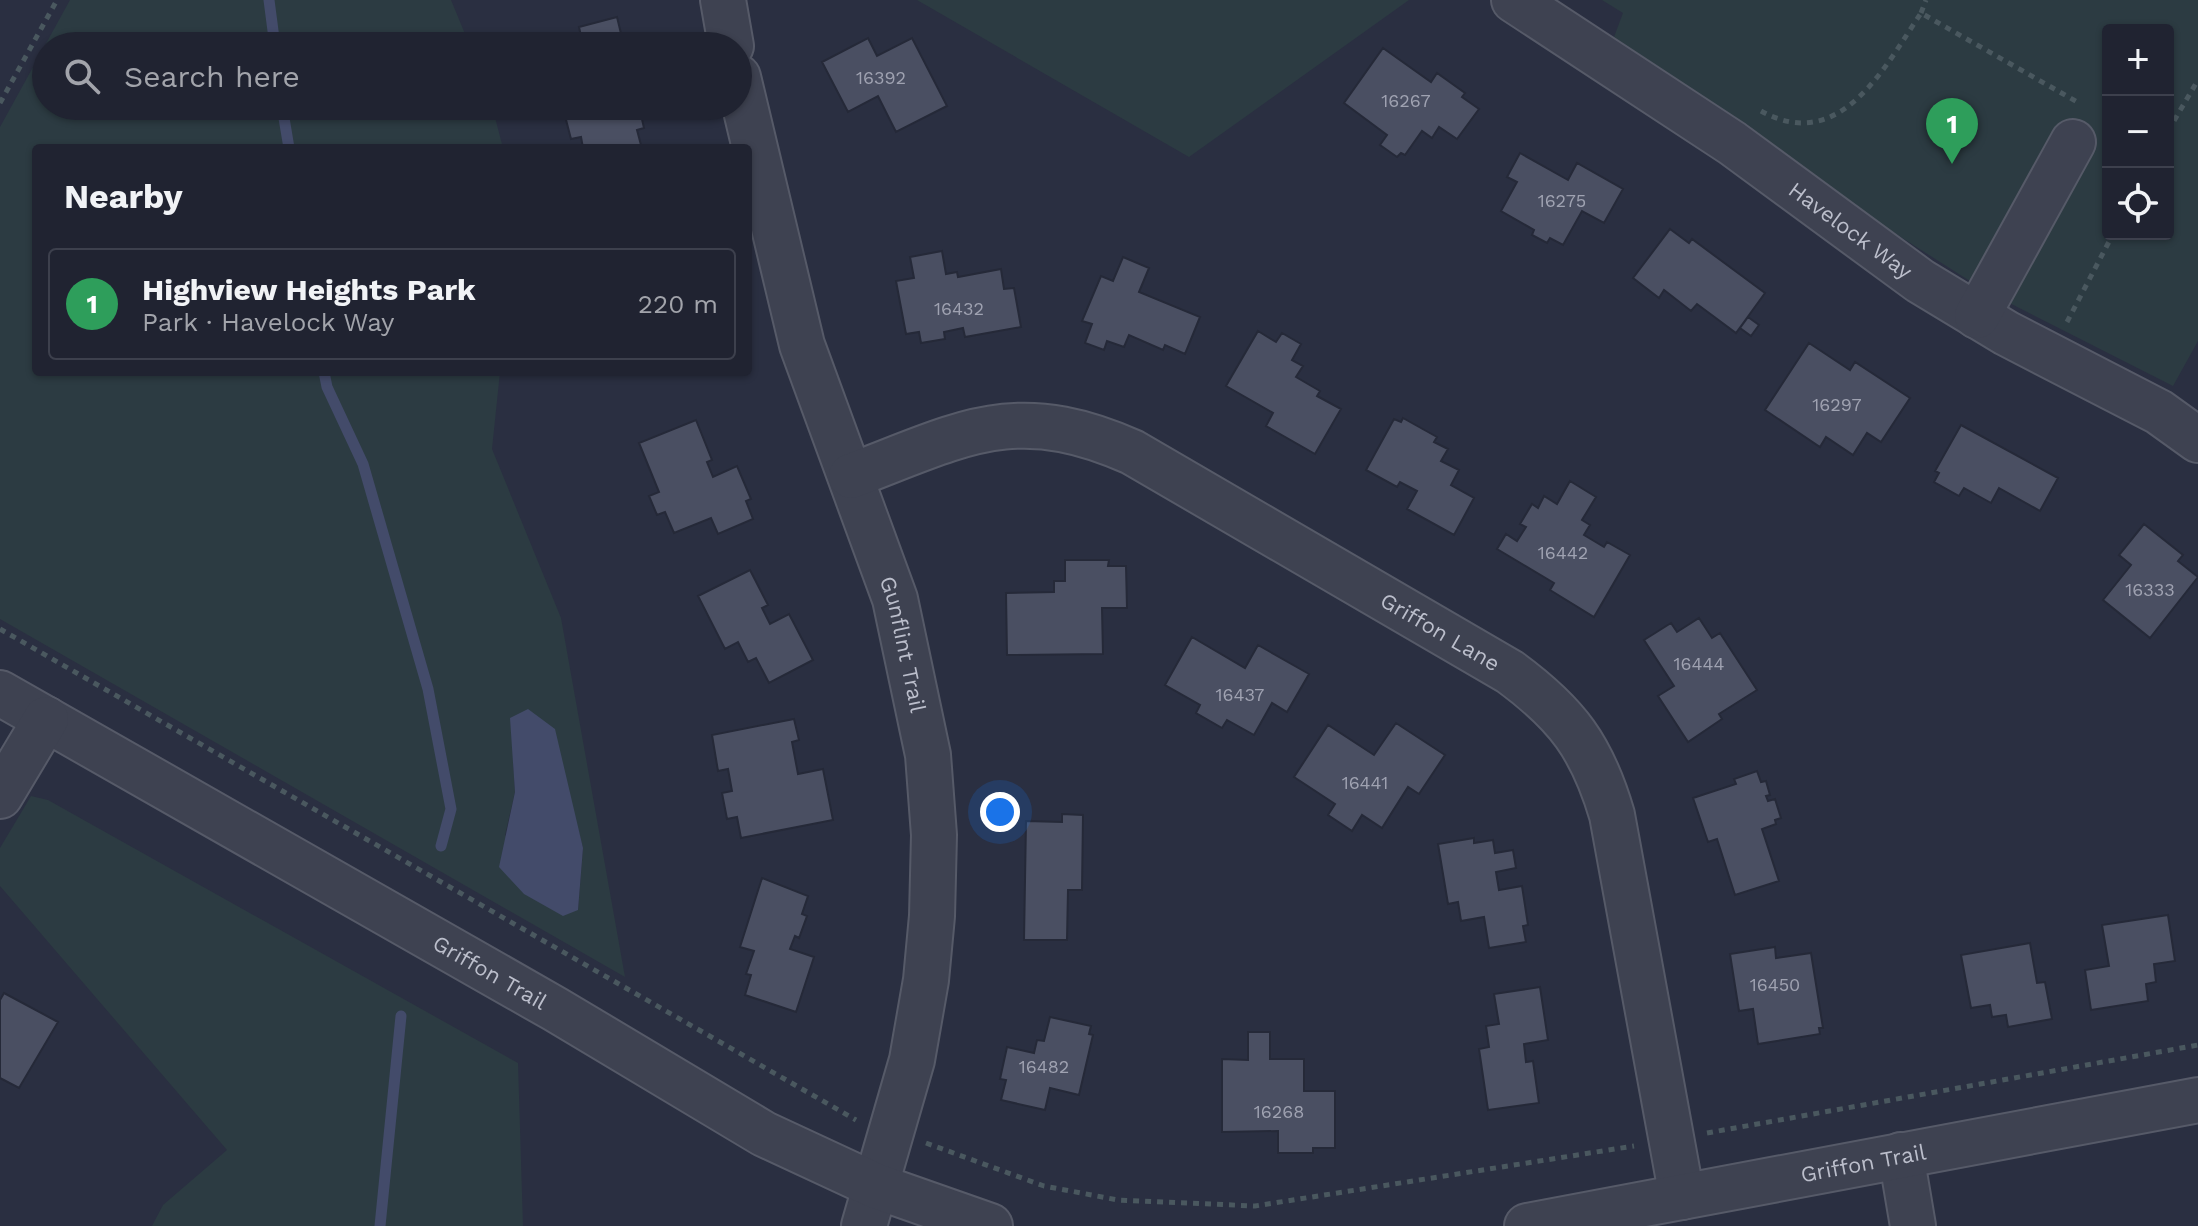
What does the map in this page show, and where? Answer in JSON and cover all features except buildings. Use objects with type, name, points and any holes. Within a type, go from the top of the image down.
[{"type":"street","points":[[723,0],[729,32]]},
{"type":"street","name":"Havelock Way","points":[[1514,0],[1732,143],[1920,281],[1977,316],[2159,412],[2198,440]]},
{"type":"street","name":"Gunflint Trail","points":[[748,120],[802,345],[895,599],[928,755],[934,835],[926,980],[912,1060],[870,1206]]},
{"type":"street","points":[[1977,316],[2078,123]]},
{"type":"street","name":"Griffon Lane","points":[[851,476],[950,439],[996,426],[1042,424],[1088,432],[1132,452],[1510,672],[1547,699],[1576,731],[1600,771],[1612,815],[1682,1197]]},
{"type":"street","name":"Griffon Trail","points":[[0,693],[555,1009],[764,1134],[870,1206],[990,1226]]},
{"type":"street","points":[[0,796],[46,719]]},
{"type":"street","name":"Griffon Trail","points":[[1527,1226],[2198,1100]]},
{"type":"street","points":[[1901,1155],[1913,1226]]},
{"type":"path","points":[[39,32],[57,0]]},
{"type":"path","points":[[1757,109],[1788,121],[1808,122],[1833,116],[1869,90],[1921,13],[1926,0]]},
{"type":"path","points":[[1921,13],[2078,123]]},
{"type":"path","points":[[0,103],[32,45]]},
{"type":"path","points":[[2174,121],[2198,80]]},
{"type":"path","points":[[2049,355],[2110,240]]},
{"type":"path","points":[[0,629],[847,1116],[892,1135],[932,1145],[1044,1186],[1103,1198],[1255,1206],[1671,1139],[2198,1045]]},
{"type":"shaded area","points":[[70,0],[451,0],[464,32],[52,32]]},
{"type":"shaded area","points":[[917,0],[1409,0],[1189,157]]},
{"type":"shaded area","points":[[1602,0],[2198,0],[2198,341],[2173,386],[1984,290],[1860,211],[1614,37],[1623,13]]},
{"type":"shaded area","points":[[32,69],[32,120],[496,120],[502,144],[32,144],[32,376],[500,376],[492,449],[561,618],[625,977],[0,619],[0,127]],"holes":[[[513,760],[569,796],[583,848],[578,910],[505,835],[515,792]]]},
{"type":"shaded area","points":[[31,796],[48,800],[518,1063],[523,1226],[152,1226],[163,1205],[227,1150],[0,886],[0,848]]},
{"type":"water","points":[[528,709],[555,729],[583,848],[578,910],[563,916],[524,894],[499,867],[515,792],[510,718]]},
{"type":"waterway","points":[[269,0],[273,32]]},
{"type":"waterway","points":[[284,120],[288,144]]},
{"type":"waterway","points":[[325,376],[363,464],[428,689],[451,809],[441,846]]},
{"type":"waterway","points":[[380,1226],[401,1016]]},
{"type":"place","name":"Highview Heights Park","points":[[1952,164]]}]
